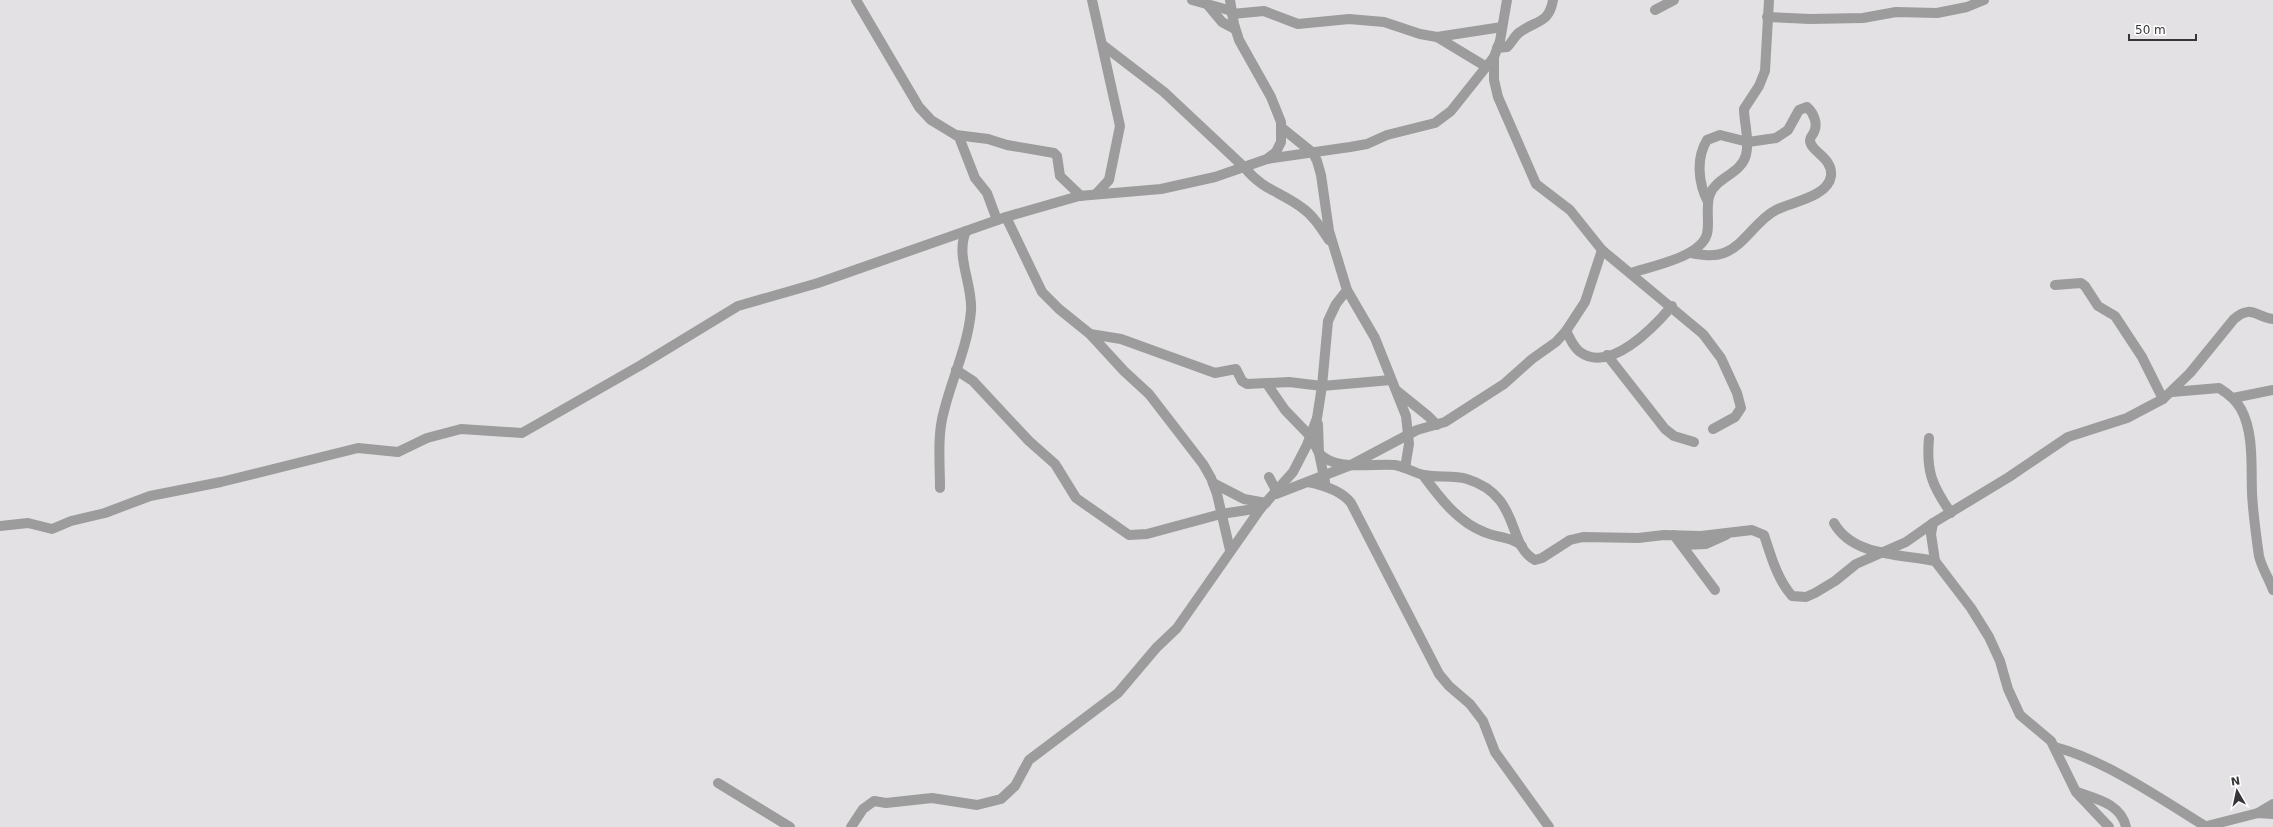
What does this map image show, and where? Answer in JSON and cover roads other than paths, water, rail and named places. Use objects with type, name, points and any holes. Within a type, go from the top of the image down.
[{"type":"street","points":[[856,0],[919,107],[931,120],[956,135],[961,142],[975,178],[987,193],[1042,292],[1059,309],[1090,334],[1124,371],[1148,394],[1203,464],[1213,483],[1230,550]]},
{"type":"street","points":[[1092,0],[1104,46],[1120,126],[1109,180],[1097,193]]},
{"type":"street","points":[[1192,0],[1232,12],[1264,11],[1298,24],[1345,19],[1384,22],[1420,34],[1437,37],[1502,27]]},
{"type":"street","points":[[1230,0],[1239,40],[1278,111],[1282,128],[1282,142],[1276,152],[1267,159]]},
{"type":"street","points":[[1507,0],[1496,53],[1494,76],[1498,97],[1536,184],[1570,210],[1602,250],[1672,306],[1702,334],[1715,349],[1737,393],[1740,411],[1735,417],[1713,429]]},
{"type":"street","points":[[0,526],[28,523],[52,529],[71,520],[105,513],[150,496],[221,482],[358,448],[398,452],[428,438],[461,429],[522,433],[641,366],[738,306],[814,285],[1001,218],[1081,196],[1097,193],[1161,189],[1245,168],[1267,159],[1367,144],[1387,135],[1438,122],[1451,111],[1496,53],[1507,47],[1521,31],[1543,20],[1548,14],[1553,0]]},
{"type":"street","points":[[1655,10],[1674,0]]},
{"type":"street","points":[[1708,202],[1714,188],[1744,162],[1748,142],[1744,109],[1759,86],[1765,71],[1769,0]]},
{"type":"street","points":[[1767,17],[1859,18],[1896,12],[1937,13],[1967,7],[1984,0]]},
{"type":"street","points":[[1207,4],[1222,22],[1236,29]]},
{"type":"street","points":[[1437,37],[1485,66]]},
{"type":"street","points":[[1104,46],[1164,92],[1245,168],[1255,181],[1263,187],[1291,200],[1308,212],[1334,246]]},
{"type":"street","points":[[1631,273],[1691,253],[1700,247],[1707,234],[1708,202],[1700,179],[1702,152],[1707,140],[1720,134],[1748,142],[1764,141],[1783,135],[1788,130],[1799,110],[1807,107],[1814,117],[1816,127],[1810,140],[1811,144],[1827,161],[1831,176],[1828,182],[1806,200],[1771,213],[1726,252],[1708,256],[1691,253]]},
{"type":"street","points":[[1282,128],[1313,153],[1321,174],[1328,225],[1347,290],[1375,338],[1387,380],[1397,391],[1428,416],[1437,426]]},
{"type":"street","points":[[956,135],[988,139],[1007,145],[1055,154],[1060,176],[1081,196]]},
{"type":"street","points":[[940,488],[942,421],[969,328],[971,308],[961,246],[966,231]]},
{"type":"street","points":[[1276,494],[1308,482],[1324,481],[1351,465],[1420,429],[1437,426],[1451,419],[1504,384],[1556,342],[1566,331],[1585,302],[1602,250]]},
{"type":"street","points":[[2055,285],[2081,283],[2085,286],[2098,306],[2116,316],[2142,357],[2164,398]]},
{"type":"street","points":[[851,827],[863,809],[874,801],[886,803],[932,798],[978,805],[1000,799],[1015,786],[1029,760],[1118,693],[1157,647],[1177,628],[1230,550],[1264,505],[1276,494],[1293,472],[1311,437],[1317,418],[1322,386],[1328,322],[1338,300],[1347,290]]},
{"type":"street","points":[[1566,331],[1580,352],[1591,357],[1607,355],[1639,341],[1672,306]]},
{"type":"street","points":[[1423,475],[1452,510],[1467,523],[1485,533],[1509,538],[1524,548],[1535,560],[1542,558],[1570,540],[1583,537],[1618,539],[1674,535],[1701,536],[1752,530],[1764,535],[1773,564],[1782,582],[1792,596],[1798,598],[1815,594],[1835,581],[1856,564],[1906,542],[1933,523],[1951,513],[2068,437],[2127,418],[2164,398],[2172,392],[2237,316],[2253,311],[2273,320]]},
{"type":"street","points":[[1090,334],[1121,339],[1214,373],[1236,369],[1242,381],[1247,384],[1289,382],[1322,386],[1387,380]]},
{"type":"street","points":[[1607,355],[1665,429],[1674,436],[1694,442]]},
{"type":"street","points":[[956,370],[973,381],[1029,441],[1055,464],[1076,498],[1124,533],[1132,536],[1141,536],[1221,514],[1264,505]]},
{"type":"street","points":[[1267,384],[1285,410],[1311,437],[1323,458],[1351,465],[1382,465],[1405,468],[1423,475],[1463,479],[1488,489],[1500,499],[1508,512],[1524,548]]},
{"type":"street","points":[[2172,392],[2214,387],[2219,388],[2233,398],[2241,408],[2246,424],[2251,451],[2253,509],[2259,555],[2264,573],[2273,590]]},
{"type":"street","points":[[2233,398],[2273,390]]},
{"type":"street","points":[[1397,391],[1406,416],[1408,435],[1405,468]]},
{"type":"street","points":[[1317,418],[1319,453],[1324,481],[1351,503],[1440,674],[1449,686],[1470,704],[1483,721],[1495,752],[1549,827]]},
{"type":"street","points":[[1929,438],[1930,473],[1937,493],[1951,513]]},
{"type":"street","points":[[1269,477],[1276,494]]},
{"type":"street","points":[[1213,483],[1244,499],[1264,505]]},
{"type":"street","points":[[1834,523],[1844,537],[1875,552],[1935,561]]},
{"type":"street","points":[[1933,523],[1931,534],[1935,561],[1971,608],[1989,637],[2000,661],[2008,689],[2020,715],[2042,732],[2055,747],[2062,767],[2076,792],[2109,827]]},
{"type":"street","points":[[1682,546],[1715,542],[1729,533]]},
{"type":"street","points":[[1674,535],[1714,590]]},
{"type":"street","points":[[2055,747],[2106,768],[2179,809],[2204,827],[2258,813],[2273,804]]},
{"type":"street","points":[[718,784],[790,827]]},
{"type":"street","points":[[2076,792],[2114,808],[2124,817],[2126,827]]},
{"type":"street","points":[[2258,813],[2273,814]]}]
